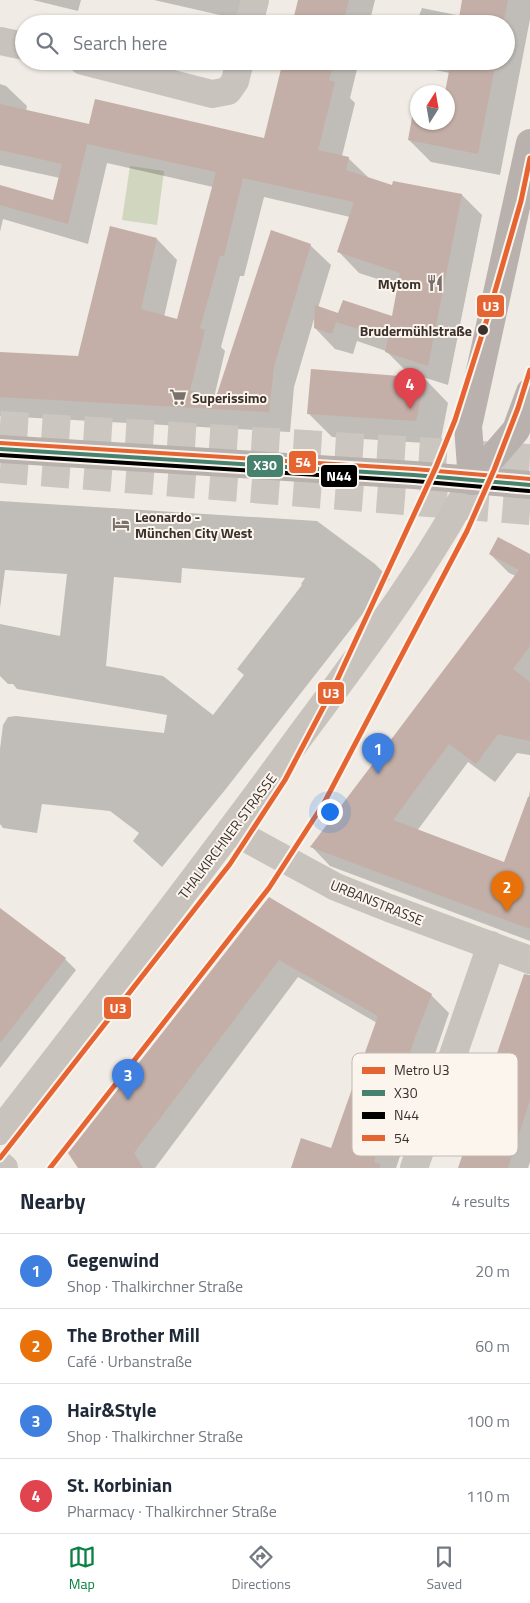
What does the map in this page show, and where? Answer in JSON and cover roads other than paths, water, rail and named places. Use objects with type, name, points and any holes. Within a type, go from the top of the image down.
[{"type":"main road","points":[[472,481],[468,426],[530,142]]},
{"type":"main road","name":"THALKIRCHNER STRASSE","points":[[472,481],[516,430],[530,392]]},
{"type":"main road","points":[[0,449],[414,475],[530,485]]},
{"type":"street","points":[[251,15],[255,0]]},
{"type":"street","points":[[0,41],[15,44]]},
{"type":"street","points":[[118,70],[212,94],[228,91],[235,81],[238,70]]},
{"type":"street","name":"THALKIRCHNER STRASSE","points":[[0,1131],[231,830],[342,679],[402,595],[452,518],[472,481]]},
{"type":"street","name":"URBANSTRASSE","points":[[231,830],[336,887],[530,960]]},
{"type":"street","points":[[454,1053],[491,946]]},
{"type":"street","points":[[414,1168],[418,1156]]},
{"type":"street","points":[[0,1165],[4,1168]]},
{"type":"tunnel","points":[[0,425],[530,458]]},
{"type":"tunnel","points":[[0,469],[530,511]]},
{"type":"metro line","name":"U3","points":[[0,1158],[230,864],[285,780],[333,689],[436,467],[455,420],[521,201],[530,158]]},
{"type":"metro line","name":"U3","points":[[50,1168],[269,888],[324,803],[467,531],[494,470],[518,408],[530,370]]},
{"type":"place","name":"Mytom","points":[[435,283]]},
{"type":"place","name":"Brudermühlstraße","points":[[483,330]]},
{"type":"place","name":"Superissimo","points":[[178,397]]},
{"type":"place","name":"St. Korbinian","points":[[410,409]]},
{"type":"place","name":"Leonardo - München City West","points":[[121,524]]},
{"type":"place","name":"Gegenwind","points":[[378,774]]},
{"type":"place","name":"The Brother Mill","points":[[507,912]]},
{"type":"place","name":"Hair&Style","points":[[128,1100]]}]
